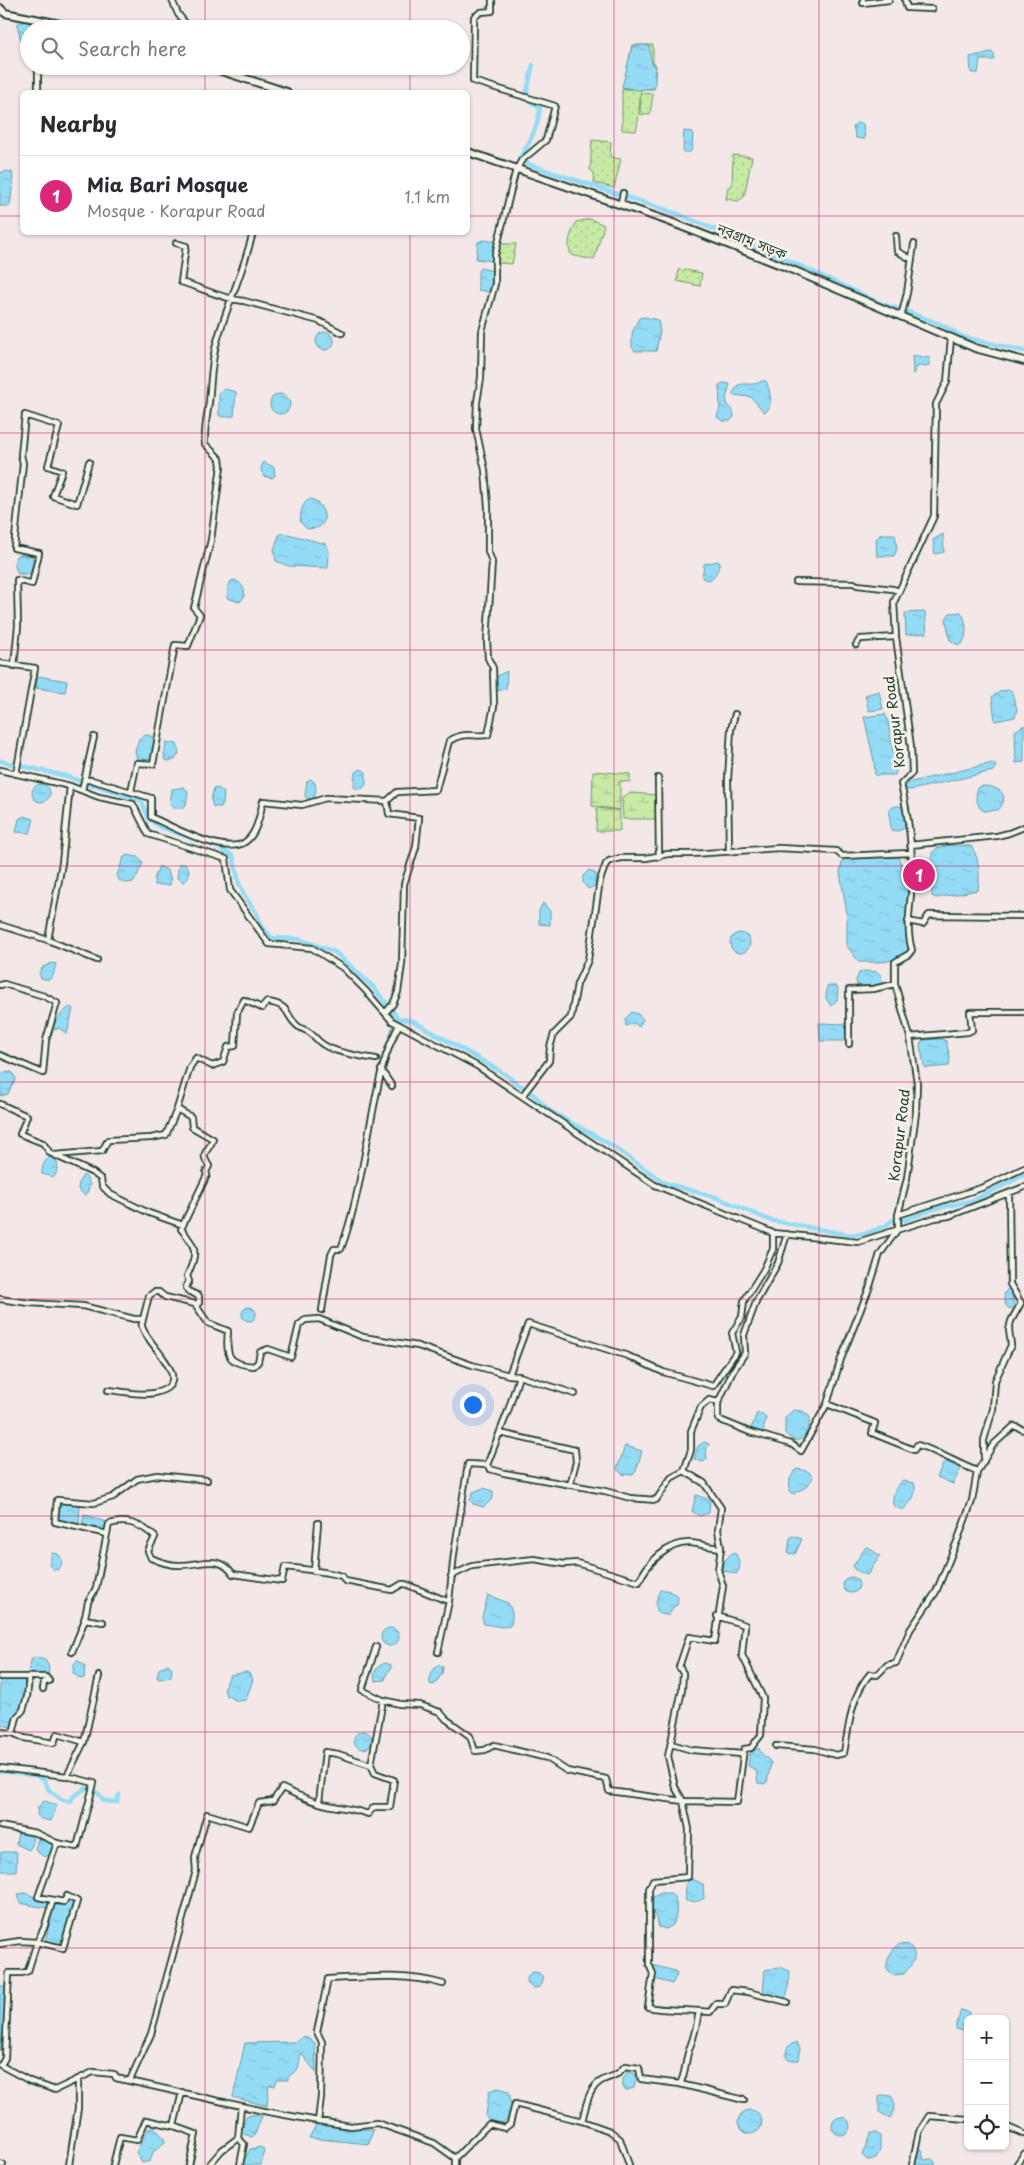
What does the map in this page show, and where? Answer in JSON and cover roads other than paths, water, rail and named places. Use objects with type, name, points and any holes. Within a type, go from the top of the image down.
[{"type":"main road","points":[[0,8],[5,13],[42,20]]},
{"type":"main road","points":[[234,75],[281,90]]},
{"type":"main road","name":"নবগ্রাম সড়ক","points":[[470,153],[628,207],[781,265],[975,348],[1024,361]]},
{"type":"street","points":[[172,0],[183,20]]},
{"type":"street","points":[[85,780],[92,780],[151,798],[151,817],[189,834],[225,846],[237,846],[251,836],[260,816],[263,800],[302,805],[326,798],[386,801],[397,792],[436,790],[448,741],[462,734],[488,735],[494,706],[494,677],[493,668],[488,658],[487,640],[492,562],[488,551],[488,507],[485,470],[478,442],[476,410],[481,378],[482,331],[494,292],[497,274],[496,255],[517,169],[522,161],[546,140],[555,106],[473,80],[474,17],[481,12],[492,11],[492,0]]},
{"type":"street","points":[[862,0],[863,3],[889,0]]},
{"type":"street","points":[[905,0],[907,8],[932,9]]},
{"type":"street","points":[[38,75],[38,90]]},
{"type":"street","points":[[623,193],[621,202],[628,207]]},
{"type":"street","points":[[131,792],[137,763],[153,764],[175,645],[188,646],[200,615],[194,608],[195,597],[211,540],[221,466],[220,458],[205,444],[204,428],[214,352],[244,267],[252,235]]},
{"type":"street","points":[[896,236],[897,251],[912,259]]},
{"type":"street","points":[[176,243],[186,246],[181,282],[222,294],[232,300],[244,301],[319,321],[342,333]]},
{"type":"street","points":[[901,317],[914,244]]},
{"type":"street","name":"Korapur Road","points":[[898,1229],[898,1218],[907,1178],[916,1113],[917,1083],[910,1037],[895,984],[895,962],[909,954],[912,950],[908,921],[912,879],[910,845],[908,819],[901,784],[912,773],[911,747],[896,637],[894,602],[934,516],[936,404],[947,382],[951,338]]},
{"type":"street","points":[[14,666],[18,626],[17,580],[32,584],[39,553],[14,548],[23,463],[21,455],[25,415],[58,426],[48,466],[62,471],[53,496],[77,504],[89,462]]},
{"type":"street","points":[[796,582],[854,582],[857,585],[892,589],[899,592]]},
{"type":"street","points":[[856,645],[860,639],[896,637]]},
{"type":"street","points":[[0,663],[35,668],[16,774]]},
{"type":"street","points":[[729,852],[728,780],[735,714]]},
{"type":"street","points":[[82,789],[94,736]]},
{"type":"street","points":[[0,770],[82,789],[99,797],[133,804],[148,834],[226,859],[230,890],[269,944],[312,948],[343,968],[387,1011],[398,1025],[477,1066],[523,1094],[655,1185],[773,1233],[858,1242],[934,1218],[949,1216],[1024,1187]]},
{"type":"street","points":[[658,778],[659,857]]},
{"type":"street","points":[[48,940],[62,863],[70,786]]},
{"type":"street","points":[[386,801],[389,814],[419,818],[416,847],[404,884],[402,964],[398,992],[393,1004],[387,1011]]},
{"type":"street","points":[[910,845],[997,836],[1024,827]]},
{"type":"street","points":[[523,1094],[549,1061],[550,1046],[554,1034],[571,1017],[577,984],[588,960],[596,918],[596,902],[606,864],[620,858],[779,848],[836,851],[842,856],[910,853]]},
{"type":"street","points":[[908,921],[923,924],[928,915],[1024,916]]},
{"type":"street","points":[[0,925],[48,940],[97,960]]},
{"type":"street","points":[[0,985],[4,984],[44,996],[57,1003],[46,1040],[43,1074],[1,1058]]},
{"type":"street","points":[[849,1044],[849,990],[873,989],[895,984]]},
{"type":"street","points":[[54,1155],[102,1151],[108,1140],[166,1135],[178,1109],[184,1084],[196,1058],[212,1066],[223,1062],[228,1047],[235,1046],[237,1013],[244,1000],[262,1008],[267,1002],[276,1003],[285,1008],[298,1026],[308,1031],[324,1046],[348,1054],[376,1059]]},
{"type":"street","points":[[910,1037],[968,1032],[972,1030],[970,1012],[1024,1012]]},
{"type":"street","points":[[322,1310],[331,1255],[334,1249],[341,1249],[349,1226],[362,1171],[381,1070],[388,1045],[398,1025]]},
{"type":"street","points":[[381,1070],[392,1086]]},
{"type":"street","points":[[177,1082],[184,1084]]},
{"type":"street","points":[[0,1104],[27,1116],[20,1134],[43,1143],[54,1155],[92,1173],[101,1180],[102,1186],[110,1194],[149,1213],[183,1226]]},
{"type":"street","points":[[178,1109],[191,1117],[192,1127],[213,1139],[205,1152],[204,1158],[209,1166],[206,1172],[207,1175],[181,1229],[189,1236],[195,1254],[187,1276],[189,1281],[186,1288],[188,1291],[199,1296],[199,1303],[195,1304]]},
{"type":"street","points":[[898,1218],[984,1187],[1024,1168]]},
{"type":"street","points":[[984,1462],[984,1440],[993,1409],[996,1381],[1011,1345],[1009,1330],[1011,1321],[1021,1303],[1010,1284],[1009,1193]]},
{"type":"street","points":[[787,1234],[778,1263],[756,1302],[744,1335],[745,1353],[733,1372],[718,1403],[718,1419],[747,1431],[790,1444],[801,1451],[827,1404],[841,1359],[870,1286],[880,1254],[898,1229]]},
{"type":"street","points":[[509,1374],[528,1324],[628,1356],[663,1372],[713,1386],[736,1352],[732,1333],[742,1317],[744,1301],[774,1249],[773,1233]]},
{"type":"street","points":[[108,1390],[132,1394],[154,1393],[168,1385],[172,1379],[172,1370],[148,1340],[142,1326],[149,1296],[154,1292],[159,1292],[165,1297],[195,1304],[208,1323],[228,1331],[227,1352],[231,1359],[241,1365],[254,1366],[258,1362],[260,1352],[268,1350],[291,1357],[299,1326],[305,1320],[319,1319],[363,1337],[418,1346],[472,1365],[519,1376],[574,1394]]},
{"type":"street","points":[[0,1298],[29,1303],[83,1306],[122,1318],[143,1319]]},
{"type":"street","points":[[487,1465],[519,1376]]},
{"type":"street","points":[[438,1652],[449,1600],[468,1464],[487,1465],[490,1469],[504,1473],[605,1491],[630,1498],[656,1500],[671,1478],[684,1471],[690,1450],[690,1431],[701,1407],[709,1400],[718,1403]]},
{"type":"street","points":[[827,1404],[875,1423],[872,1433],[914,1450],[918,1445],[923,1445],[953,1462],[977,1471]]},
{"type":"street","points":[[776,1746],[815,1749],[836,1755],[844,1753],[852,1710],[863,1683],[870,1674],[877,1675],[887,1665],[896,1663],[910,1630],[936,1592],[968,1515],[977,1471],[993,1444],[1014,1426],[1024,1430]]},
{"type":"street","points":[[500,1433],[575,1450],[576,1462],[570,1485]]},
{"type":"street","points":[[684,1471],[704,1483],[721,1508],[718,1530],[721,1548],[718,1570],[722,1586],[717,1616],[716,1641],[689,1637],[678,1667],[683,1673],[682,1690],[668,1756],[675,1787],[682,1801],[690,1829],[688,1877],[654,1880],[649,1889],[649,1964],[653,1974],[648,2007],[664,2011],[682,2009],[710,2012],[716,2004],[725,2004],[731,1990],[748,1992],[787,2002]]},
{"type":"street","points":[[107,1534],[55,1522],[57,1500],[94,1504],[113,1497],[137,1479],[157,1475],[207,1480]]},
{"type":"street","points":[[72,1652],[88,1602],[96,1588],[109,1524],[125,1521],[136,1523],[155,1537],[148,1551],[151,1558],[174,1565],[222,1562],[229,1567],[233,1574],[282,1581],[285,1567],[335,1574],[342,1576],[345,1581],[392,1590],[405,1584],[445,1600]]},
{"type":"street","points":[[314,1571],[318,1523]]},
{"type":"street","points":[[451,1576],[472,1566],[534,1559],[564,1564],[577,1563],[639,1582],[644,1570],[650,1564],[680,1544],[721,1548]]},
{"type":"street","points":[[376,1647],[362,1690],[383,1700],[400,1704],[420,1705],[440,1712],[446,1719],[470,1736],[475,1751],[485,1750],[494,1745],[547,1758],[567,1771],[606,1779],[609,1791],[682,1801],[737,1802],[742,1754],[744,1749],[751,1748],[761,1735],[763,1698],[742,1655],[745,1625],[717,1616]]},
{"type":"street","points":[[84,1619],[103,1622]]},
{"type":"street","points":[[67,1776],[84,1742],[99,1676]]},
{"type":"street","points":[[0,1677],[46,1677],[49,1681],[44,1682],[43,1689]]},
{"type":"street","points":[[14,1733],[17,1717],[22,1710],[26,1698],[29,1677]]},
{"type":"street","points":[[370,1765],[383,1700]]},
{"type":"street","points":[[0,1732],[14,1733],[24,1738],[54,1743],[57,1734],[84,1742]]},
{"type":"street","points":[[671,1744],[692,1750],[742,1754]]},
{"type":"street","points":[[130,2080],[151,2034],[196,1871],[195,1857],[207,1814],[249,1827],[259,1803],[273,1801],[282,1788],[319,1802],[350,1808],[368,1814],[374,1807],[390,1807],[394,1780],[375,1773],[370,1765],[338,1754],[325,1752],[319,1802]]},
{"type":"street","points":[[0,1768],[67,1776],[94,1783],[77,1847],[57,1843],[36,1833],[0,1826]]},
{"type":"street","points":[[0,1944],[20,1941],[37,1942],[63,1948],[77,1901],[67,1896],[64,1902],[38,1897],[57,1843]]},
{"type":"street","points":[[53,1900],[28,1971],[9,1973],[5,2058],[0,2065],[30,2081],[55,2090],[93,2072],[114,2074],[116,2078],[318,2121],[352,2126],[377,2123],[434,2143],[455,2158]]},
{"type":"street","points":[[318,2121],[321,2096],[322,2042],[317,2032],[328,1979],[390,1977],[428,1980],[444,1984]]},
{"type":"street","points":[[680,2084],[693,2042],[699,2011]]},
{"type":"street","points":[[582,2121],[589,2094],[600,2081],[618,2075],[626,2066],[639,2068],[642,2079],[680,2084],[744,2100]]},
{"type":"street","points":[[69,2165],[78,2108],[78,2079]]},
{"type":"street","points":[[174,2126],[182,2092]]},
{"type":"street","points":[[455,2165],[455,2158],[488,2124],[505,2128],[510,2124],[516,2104],[582,2121],[610,2131],[620,2139],[629,2165]]},
{"type":"street","points":[[209,2165],[222,2150],[238,2138],[241,2106]]},
{"type":"street","points":[[912,2165],[919,2132],[929,2116],[964,2119]]},
{"type":"street","points":[[113,2165],[120,2137],[137,2140],[146,2120],[174,2126],[196,2134],[189,2165]]},
{"type":"street","points":[[1009,2128],[1024,2134]]},
{"type":"street","points":[[238,2138],[244,2144],[240,2165]]},
{"type":"street","points":[[1016,2165],[1024,2154]]},
{"type":"water","points":[[20,22],[20,37],[17,24]]},
{"type":"water","points":[[649,46],[652,64],[655,65],[655,88],[637,90],[622,87],[632,47]]},
{"type":"water","points":[[994,53],[994,60],[980,60],[978,73],[971,73],[970,57]]},
{"type":"water","points":[[857,123],[863,124],[865,139],[856,138],[853,126]]},
{"type":"water","points":[[684,131],[693,132],[692,149],[690,152],[683,152]]},
{"type":"water","points":[[12,172],[13,181],[10,206],[0,206],[0,173]]},
{"type":"water","points":[[483,240],[498,242],[492,261],[476,259],[478,242]]},
{"type":"water","points":[[480,268],[494,271],[491,292],[478,290],[478,272]]},
{"type":"water","points":[[644,317],[658,320],[660,331],[656,351],[635,351],[632,347],[632,333],[639,318]]},
{"type":"water","points":[[321,332],[329,332],[334,337],[332,348],[321,350],[316,345],[316,337]]},
{"type":"water","points":[[912,355],[930,358],[929,365],[927,367],[918,366],[913,374]]},
{"type":"water","points":[[766,381],[770,393],[770,404],[767,411],[764,412],[751,397],[732,395],[738,385],[756,384]]},
{"type":"water","points":[[724,383],[730,384],[726,399],[728,405],[733,410],[734,417],[730,421],[723,421],[717,417],[720,408],[719,385]]},
{"type":"water","points":[[225,389],[236,392],[234,416],[222,417],[219,415],[219,392]]},
{"type":"water","points":[[280,394],[287,397],[290,404],[287,411],[280,414],[273,411],[270,404],[273,397]]},
{"type":"water","points":[[263,462],[274,467],[275,476],[272,478],[263,476],[261,469]]},
{"type":"water","points":[[311,499],[321,508],[324,521],[319,527],[307,529],[300,522],[303,505]]},
{"type":"water","points":[[284,533],[326,544],[329,551],[328,568],[288,566],[276,561],[274,550],[279,535]]},
{"type":"water","points":[[881,534],[895,534],[897,549],[894,556],[877,556],[876,539]]},
{"type":"water","points":[[943,534],[944,552],[935,554],[933,540]]},
{"type":"water","points":[[21,554],[33,556],[30,574],[18,574],[14,564],[16,556]]},
{"type":"water","points":[[718,561],[720,563],[713,577],[709,580],[702,578],[704,564]]},
{"type":"water","points":[[234,580],[244,589],[244,597],[240,602],[227,598],[228,587],[231,581]]},
{"type":"water","points":[[925,612],[927,633],[906,635],[905,613]]},
{"type":"water","points":[[961,612],[966,624],[966,632],[962,644],[956,644],[950,640],[946,619],[950,613]]},
{"type":"water","points":[[507,671],[506,689],[496,691],[494,689],[497,676]]},
{"type":"water","points":[[38,676],[67,681],[65,692],[36,688]]},
{"type":"water","points":[[1011,690],[1017,709],[1015,717],[995,721],[992,697],[1001,691]]},
{"type":"water","points":[[879,691],[883,709],[869,711],[865,695]]},
{"type":"water","points":[[885,714],[888,721],[896,772],[895,775],[875,775],[874,761],[864,717]]},
{"type":"water","points":[[1024,725],[1024,762],[1016,763],[1015,731]]},
{"type":"water","points":[[146,735],[151,736],[155,742],[152,760],[149,763],[138,761],[135,752],[139,738]]},
{"type":"water","points":[[166,742],[177,744],[179,753],[175,760],[167,761],[164,759]]},
{"type":"water","points":[[993,763],[996,766],[993,771],[911,790],[905,789],[904,786],[911,782]]},
{"type":"water","points":[[361,769],[366,772],[366,784],[363,788],[358,789],[354,787],[355,772]]},
{"type":"water","points":[[311,779],[315,783],[316,791],[313,799],[306,798],[305,795],[307,781]]},
{"type":"water","points":[[37,784],[45,784],[50,789],[48,800],[37,802],[32,797],[32,789]]},
{"type":"water","points":[[989,786],[1001,792],[1004,800],[998,810],[984,811],[980,808],[976,799],[977,788]]},
{"type":"water","points":[[184,787],[188,792],[186,805],[184,808],[173,808],[170,804],[172,789]]},
{"type":"water","points":[[214,788],[220,789],[224,793],[221,807],[213,807],[211,800]]},
{"type":"water","points":[[892,807],[902,807],[905,828],[898,831],[891,830],[889,811]]},
{"type":"water","points":[[24,816],[34,819],[30,833],[16,832],[19,819]]},
{"type":"water","points":[[950,845],[971,846],[979,867],[978,890],[936,898],[932,896],[932,853],[937,848]]},
{"type":"water","points":[[127,855],[138,857],[143,863],[134,882],[125,883],[119,880],[117,875],[124,857]]},
{"type":"water","points":[[898,856],[908,886],[908,951],[891,960],[859,962],[847,946],[847,914],[840,872],[843,859]]},
{"type":"water","points":[[179,864],[185,864],[189,869],[188,878],[183,882],[177,878]]},
{"type":"water","points":[[159,866],[168,871],[171,880],[170,885],[155,885],[154,879]]},
{"type":"water","points":[[589,870],[596,874],[595,886],[588,889],[583,882],[583,876]]},
{"type":"water","points":[[543,903],[550,911],[550,925],[539,924],[539,911]]},
{"type":"water","points":[[740,933],[747,936],[750,943],[747,950],[740,953],[733,950],[730,943],[733,936]]},
{"type":"water","points":[[52,963],[56,964],[53,976],[49,979],[41,978],[39,973],[43,967]]},
{"type":"water","points":[[865,971],[877,972],[881,975],[882,984],[876,987],[857,985],[856,980],[859,973]]},
{"type":"water","points":[[827,986],[836,986],[838,988],[837,1000],[831,1006],[826,998]]},
{"type":"water","points":[[71,1007],[73,1009],[67,1034],[59,1028],[52,1029],[60,1016]]},
{"type":"water","points":[[632,1012],[638,1014],[643,1019],[639,1027],[634,1023],[626,1026],[625,1019]]},
{"type":"water","points":[[819,1023],[847,1024],[847,1041],[820,1041]]},
{"type":"water","points":[[942,1039],[946,1041],[950,1058],[949,1066],[926,1068],[920,1045],[923,1040]]},
{"type":"water","points":[[12,1072],[16,1079],[8,1094],[1,1096],[0,1073]]},
{"type":"water","points":[[50,1157],[55,1158],[57,1163],[54,1177],[42,1174],[43,1165]]},
{"type":"water","points":[[83,1175],[87,1178],[90,1185],[86,1196],[78,1190],[79,1182]]},
{"type":"water","points":[[1009,1288],[1012,1289],[1014,1306],[1011,1309],[1005,1304],[1004,1299],[1005,1292]]},
{"type":"water","points":[[246,1307],[252,1307],[256,1314],[252,1321],[246,1321],[242,1317],[242,1311]]},
{"type":"water","points":[[793,1410],[803,1411],[810,1417],[806,1434],[799,1440],[790,1438],[785,1433],[785,1418]]},
{"type":"water","points":[[757,1413],[763,1414],[766,1418],[763,1432],[760,1433],[751,1428]]},
{"type":"water","points":[[704,1442],[709,1444],[706,1451],[707,1459],[703,1462],[694,1459],[698,1446]]},
{"type":"water","points":[[625,1446],[642,1451],[633,1475],[622,1474],[617,1469]]},
{"type":"water","points":[[946,1462],[961,1468],[953,1484],[937,1477],[943,1464]]},
{"type":"water","points":[[799,1469],[809,1472],[813,1478],[806,1487],[793,1494],[789,1491],[790,1479],[795,1470]]},
{"type":"water","points":[[903,1481],[914,1483],[915,1491],[911,1501],[902,1510],[893,1505],[893,1501],[896,1488]]},
{"type":"water","points":[[484,1488],[493,1491],[493,1498],[484,1507],[473,1504],[470,1500],[473,1492]]},
{"type":"water","points":[[696,1495],[710,1500],[709,1513],[699,1516],[692,1511]]},
{"type":"water","points":[[60,1503],[80,1505],[79,1524],[58,1521]]},
{"type":"water","points":[[84,1514],[108,1523],[106,1531],[82,1525]]},
{"type":"water","points":[[793,1536],[802,1539],[795,1554],[788,1553],[790,1538]]},
{"type":"water","points":[[866,1547],[880,1556],[866,1575],[854,1569],[853,1566]]},
{"type":"water","points":[[52,1553],[58,1554],[62,1559],[59,1569],[54,1570],[49,1565]]},
{"type":"water","points":[[732,1553],[736,1554],[739,1562],[739,1570],[736,1574],[722,1570],[723,1562]]},
{"type":"water","points":[[851,1577],[857,1579],[859,1585],[857,1591],[851,1593],[845,1591],[843,1585],[845,1579]]},
{"type":"water","points":[[660,1590],[667,1590],[678,1596],[677,1605],[673,1607],[669,1615],[664,1615],[657,1611],[656,1603]]},
{"type":"water","points":[[488,1595],[508,1603],[512,1614],[510,1626],[502,1627],[484,1624],[482,1618]]},
{"type":"water","points":[[390,1628],[396,1631],[399,1637],[396,1643],[390,1646],[384,1643],[381,1637],[384,1631]]},
{"type":"water","points":[[35,1657],[45,1660],[49,1667],[48,1674],[32,1674],[29,1672],[31,1660]]},
{"type":"water","points":[[77,1660],[85,1666],[84,1678],[80,1679],[73,1673],[74,1664]]},
{"type":"water","points":[[386,1663],[391,1665],[391,1669],[387,1673],[385,1680],[375,1681],[374,1675],[376,1670]]},
{"type":"water","points":[[168,1664],[172,1668],[171,1677],[159,1679],[157,1677],[159,1669]]},
{"type":"water","points":[[439,1665],[443,1667],[442,1674],[434,1685],[430,1684],[432,1673]]},
{"type":"water","points":[[246,1672],[253,1679],[246,1700],[237,1701],[226,1695],[224,1689],[230,1675]]},
{"type":"water","points":[[0,1680],[25,1680],[22,1705],[11,1727],[2,1725],[0,1722]]},
{"type":"water","points":[[359,1731],[367,1731],[372,1736],[370,1747],[359,1749],[354,1744],[354,1736]]},
{"type":"water","points":[[759,1748],[761,1753],[771,1763],[767,1782],[764,1784],[758,1783],[756,1770],[748,1766],[750,1753]]},
{"type":"water","points":[[44,1801],[57,1805],[51,1821],[41,1819],[37,1815],[38,1807]]},
{"type":"water","points":[[24,1831],[32,1838],[33,1843],[29,1850],[16,1844],[18,1832]]},
{"type":"water","points":[[38,1839],[48,1842],[53,1846],[50,1855],[44,1857],[35,1850]]},
{"type":"water","points":[[1,1852],[17,1852],[16,1871],[0,1871]]},
{"type":"water","points":[[692,1879],[703,1884],[704,1898],[693,1902],[686,1901],[685,1897],[686,1883]]},
{"type":"water","points":[[25,1893],[49,1903],[46,1908],[20,1903],[18,1894]]},
{"type":"water","points":[[661,1893],[671,1893],[676,1904],[676,1917],[673,1925],[666,1929],[659,1927],[652,1908],[653,1897]]},
{"type":"water","points":[[68,1899],[74,1902],[61,1945],[45,1941],[54,1905],[64,1905]]},
{"type":"water","points":[[900,1944],[909,1945],[914,1953],[914,1960],[904,1974],[892,1975],[886,1968],[887,1964],[892,1951]]},
{"type":"water","points":[[652,1965],[675,1971],[677,1975],[672,1984],[655,1979]]},
{"type":"water","points":[[779,1967],[790,1971],[788,1991],[785,1999],[763,1993],[765,1970]]},
{"type":"water","points":[[532,1972],[538,1972],[543,1977],[541,1986],[532,1988],[527,1983],[527,1977]]},
{"type":"water","points":[[0,1986],[7,1986],[1,2050],[0,2050]]},
{"type":"water","points":[[961,2010],[969,2012],[968,2015],[964,2015],[964,2031],[956,2029]]},
{"type":"water","points":[[304,2036],[315,2043],[316,2072],[301,2053],[298,2069],[288,2077],[288,2080],[277,2080],[275,2086],[269,2085],[267,2106],[233,2097],[245,2043],[295,2042]]},
{"type":"water","points":[[796,2043],[800,2049],[799,2060],[788,2060],[786,2056],[787,2048],[791,2044]]},
{"type":"water","points":[[628,2072],[632,2072],[637,2076],[634,2088],[627,2090],[623,2087],[623,2082]]},
{"type":"water","points":[[498,2088],[508,2091],[510,2095],[511,2108],[509,2118],[502,2123],[489,2121],[486,2117],[489,2091]]},
{"type":"water","points":[[883,2095],[891,2096],[895,2104],[890,2118],[879,2112],[879,2097]]},
{"type":"water","points":[[750,2110],[759,2113],[762,2122],[759,2131],[750,2134],[741,2131],[738,2122],[741,2113]]},
{"type":"water","points":[[255,2114],[262,2116],[255,2134],[252,2137],[241,2133],[246,2117]]},
{"type":"water","points":[[837,2117],[845,2117],[850,2122],[848,2133],[837,2135],[832,2130],[832,2122]]},
{"type":"water","points":[[317,2123],[373,2130],[369,2144],[309,2138]]},
{"type":"water","points":[[154,2127],[164,2138],[165,2142],[153,2152],[150,2161],[142,2163],[136,2153],[148,2129]]},
{"type":"water","points":[[871,2133],[877,2133],[880,2136],[880,2150],[876,2159],[867,2160],[862,2155]]},
{"type":"water","points":[[261,2147],[265,2152],[260,2165],[242,2165],[250,2149]]},
{"type":"water","points":[[921,2149],[924,2160],[932,2159],[935,2165],[914,2165],[918,2150]]},
{"type":"waterway","points":[[533,65],[527,99],[540,108],[539,115],[533,135],[519,159],[533,166],[678,214],[779,256],[884,305],[940,324],[963,337],[1024,351]]},
{"type":"waterway","points":[[0,761],[66,776],[141,800],[149,819],[160,827],[220,848],[233,856],[239,883],[244,895],[257,914],[262,927],[272,938],[299,939],[335,952],[373,987],[398,1018],[413,1021],[500,1071],[534,1095],[550,1111],[608,1143],[665,1183],[718,1198],[769,1220],[850,1235],[867,1233],[885,1226],[893,1220],[905,1220],[934,1209],[974,1200],[1024,1175]]},
{"type":"waterway","points":[[368,1128],[378,1070],[393,1025]]},
{"type":"waterway","points":[[362,1160],[365,1142]]},
{"type":"waterway","points":[[346,1224],[357,1181]]},
{"type":"waterway","points":[[0,1771],[35,1775],[44,1780],[49,1790],[61,1799],[70,1802],[74,1796],[86,1788],[98,1793],[104,1801],[117,1802],[119,1795]]},
{"type":"place","name":"Mia Bari Mosque","points":[[919,875]]}]
